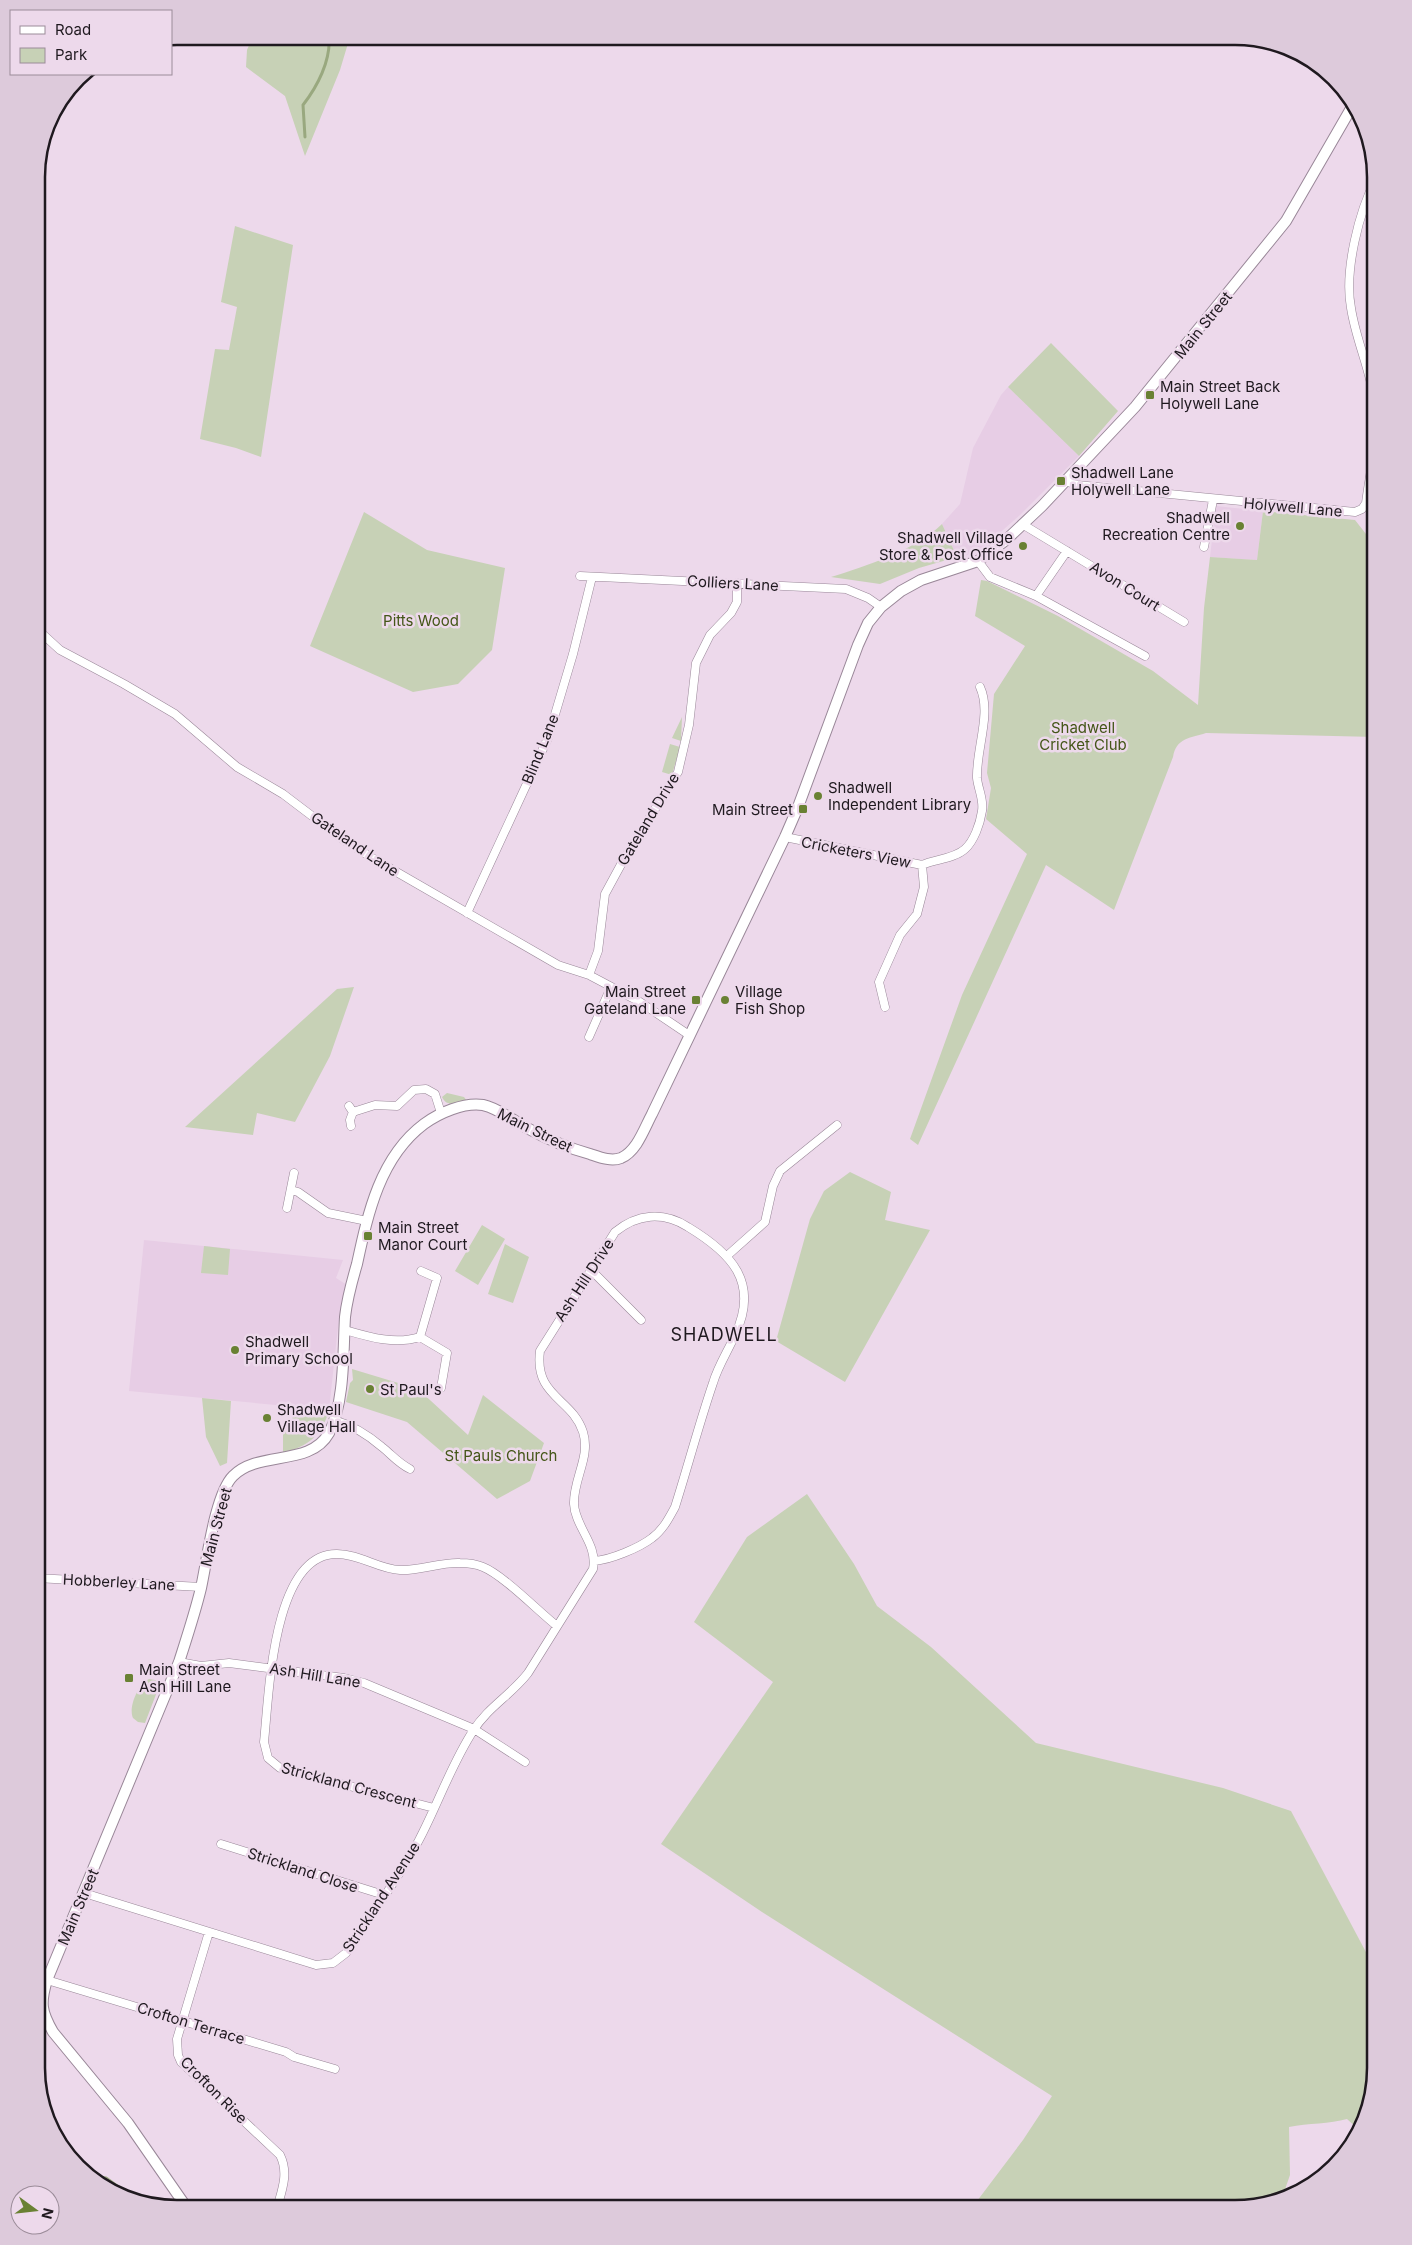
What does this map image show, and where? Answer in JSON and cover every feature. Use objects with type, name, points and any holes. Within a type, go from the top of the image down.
[{"type":"street","name":"Main Street","points":[[45,1990],[47,1980],[179,1662],[201,1587],[219,1506],[226,1484],[239,1470],[305,1452],[316,1447],[329,1433],[334,1420],[342,1374],[347,1301],[367,1221],[382,1178],[405,1139],[441,1113],[462,1107],[483,1105],[562,1145],[605,1158],[621,1158],[631,1150],[640,1139],[785,837],[868,623],[881,607],[901,590],[921,580],[978,561],[1022,524],[1136,407],[1286,221],[1349,112]]},
{"type":"street","name":"Holywell Lane","points":[[1367,197],[1358,227],[1350,281],[1351,307],[1367,372]]},
{"type":"street","name":"Holywell Lane","points":[[1065,481],[1077,485],[1214,500],[1354,512],[1364,506],[1367,487]]},
{"type":"street","points":[[1204,547],[1214,500]]},
{"type":"street","name":"Avon Court","points":[[1022,524],[1184,622]]},
{"type":"street","points":[[1036,596],[1066,551]]},
{"type":"street","points":[[978,561],[990,577],[1036,596],[1144,656]]},
{"type":"street","name":"Colliers Lane","points":[[580,576],[846,589],[868,598],[881,607]]},
{"type":"street","name":"Blind Lane","points":[[468,914],[548,738],[573,654],[592,577]]},
{"type":"street","name":"Gateland Drive","points":[[589,975],[598,951],[605,894],[624,859],[678,772],[690,725],[696,663],[710,635],[731,613],[737,602],[736,583]]},
{"type":"street","name":"Gateland Lane","points":[[45,636],[60,650],[175,714],[237,768],[283,794],[345,841],[558,965],[589,975],[640,1002],[689,1035]]},
{"type":"street","name":"Cricketers View","points":[[785,837],[922,865],[933,860],[953,856],[964,850],[973,839],[982,813],[983,802],[977,779],[978,758],[986,704],[980,687]]},
{"type":"street","points":[[885,1007],[878,982],[900,935],[917,914],[924,887],[922,865]]},
{"type":"street","points":[[589,1037],[612,987]]},
{"type":"street","points":[[351,1126],[351,1109],[375,1105],[397,1106],[414,1090],[426,1089],[435,1094],[441,1113]]},
{"type":"street","points":[[728,1256],[765,1222],[773,1186],[780,1171],[837,1125]]},
{"type":"street","points":[[287,1208],[294,1172]]},
{"type":"street","points":[[291,1190],[298,1192],[328,1213],[367,1221]]},
{"type":"street","name":"Ash Hill Drive","points":[[658,1216],[673,1219],[688,1226],[728,1256],[744,1293],[743,1314],[712,1384],[675,1507],[666,1524],[652,1539],[611,1558],[594,1561],[592,1547],[574,1508],[575,1494],[585,1451],[584,1435],[577,1421],[547,1387],[541,1376],[538,1364],[540,1351],[545,1340],[590,1269],[615,1232],[626,1223],[658,1216]]},
{"type":"street","points":[[590,1269],[641,1320]]},
{"type":"street","points":[[420,1337],[437,1278],[421,1271]]},
{"type":"street","points":[[345,1330],[376,1339],[408,1341],[420,1337],[447,1353],[441,1388]]},
{"type":"street","points":[[334,1420],[348,1424],[383,1447],[400,1464],[410,1469]]},
{"type":"street","points":[[273,1668],[279,1624],[290,1590],[312,1562],[336,1554],[353,1556],[392,1569],[401,1570],[459,1563],[483,1567],[494,1573],[557,1626]]},
{"type":"street","points":[[474,1729],[498,1700],[520,1682],[589,1575],[594,1561]]},
{"type":"street","name":"Hobberley Lane","points":[[45,1578],[201,1587]]},
{"type":"street","name":"Ash Hill Lane","points":[[179,1662],[201,1666],[229,1663],[344,1678],[364,1683],[474,1729],[525,1762]]},
{"type":"street","name":"Strickland Crescent","points":[[273,1668],[264,1742],[268,1758],[273,1764],[280,1768],[434,1808]]},
{"type":"street","name":"Strickland Avenue","points":[[84,1892],[316,1965],[325,1965],[340,1958],[346,1952],[419,1840],[474,1729]]},
{"type":"street","name":"Strickland Close","points":[[222,1844],[384,1895]]},
{"type":"street","name":"Crofton Rise","points":[[209,1932],[176,2047],[181,2062],[280,2155],[284,2162],[285,2178],[279,2200]]},
{"type":"street","name":"Crofton Terrace","points":[[47,1980],[335,2068]]},
{"type":"street","name":"Main Street","points":[[45,2016],[53,2032],[128,2123],[181,2200]]},
{"type":"shaded area","points":[[1008,387],[1079,456],[1020,515],[977,553],[957,557],[942,524],[960,504],[973,448],[1001,395]]},
{"type":"shaded area","points":[[1216,506],[1263,511],[1257,560],[1210,557]]},
{"type":"shaded area","name":"Shadwell Primary School","points":[[144,1240],[343,1260],[336,1278],[347,1285],[339,1318],[329,1410],[129,1391]]},
{"type":"green space","points":[[249,45],[348,45],[340,70],[305,156],[285,96],[246,67]]},
{"type":"green space","points":[[235,226],[293,245],[261,457],[236,448],[200,439],[215,349],[229,350],[237,307],[221,302]]},
{"type":"green space","points":[[1051,343],[1118,411],[1079,456],[1008,387]]},
{"type":"green space","name":"Shadwell Cricket Club","points":[[1263,511],[1355,520],[1367,534],[1367,737],[1206,733],[1181,742],[1175,751],[1114,910],[1046,865],[918,1145],[910,1139],[962,995],[1027,854],[986,819],[991,788],[987,773],[994,694],[1025,646],[975,616],[981,580],[987,581],[1058,616],[1153,671],[1198,705],[1204,608],[1210,557],[1257,560]]},
{"type":"green space","name":"Pitts Wood","points":[[364,512],[427,550],[505,568],[492,650],[458,684],[413,692],[310,646]]},
{"type":"green space","points":[[942,524],[957,557],[919,568],[880,584],[831,577],[875,562],[905,549],[919,542]]},
{"type":"green space","points":[[682,717],[681,741],[672,738]]},
{"type":"green space","points":[[670,744],[680,747],[672,775],[662,772]]},
{"type":"green space","points":[[354,987],[330,1056],[295,1122],[257,1113],[253,1135],[185,1127],[337,989]]},
{"type":"green space","points":[[447,1093],[464,1097],[467,1101],[453,1104],[447,1103],[442,1097]]},
{"type":"green space","points":[[850,1172],[891,1192],[885,1220],[930,1230],[845,1382],[776,1341],[810,1219],[824,1191]]},
{"type":"green space","points":[[482,1225],[505,1239],[478,1285],[455,1271]]},
{"type":"green space","points":[[505,1244],[529,1257],[513,1303],[488,1294]]},
{"type":"green space","points":[[204,1246],[230,1249],[228,1275],[201,1273]]},
{"type":"green space","name":"St Pauls Church","points":[[352,1369],[418,1389],[468,1435],[483,1395],[544,1443],[530,1481],[497,1499],[407,1422],[346,1402],[350,1383],[353,1380]]},
{"type":"green space","points":[[202,1398],[231,1401],[227,1463],[220,1466],[206,1437]]},
{"type":"green space","points":[[294,1407],[329,1410],[322,1427],[313,1439],[300,1447],[283,1453],[283,1427],[291,1427]]},
{"type":"green space","points":[[807,1494],[854,1564],[877,1606],[931,1647],[1036,1743],[1223,1788],[1291,1811],[1367,1954],[1367,2068],[1362,2102],[1354,2125],[1347,2119],[1289,2127],[1290,2175],[1285,2190],[1252,2199],[1235,2200],[978,2200],[1023,2140],[1052,2096],[762,1912],[661,1844],[773,1682],[694,1622],[747,1537]]},
{"type":"green space","points":[[149,1679],[155,1680],[160,1684],[145,1723],[138,1722],[133,1718],[133,1703],[141,1686]]},
{"type":"waterway","points":[[305,137],[303,105],[322,73],[329,45]]},
{"type":"waterway","points":[[104,2178],[112,2182]]},
{"type":"place","name":"Main Street Back Holywell Lane","points":[[1150,395]]},
{"type":"place","name":"Shadwell Lane Holywell Lane","points":[[1061,481]]},
{"type":"place","name":"Shadwell Recreation Centre","points":[[1240,526]]},
{"type":"place","name":"Shadwell Village Store & Post Office","points":[[1023,546]]},
{"type":"place","name":"Shadwell Independent Library","points":[[818,796]]},
{"type":"place","name":"Main Street","points":[[803,809]]},
{"type":"place","name":"Main Street Gateland Lane","points":[[696,1000]]},
{"type":"place","name":"Village Fish Shop","points":[[725,1000]]},
{"type":"place","name":"Main Street Manor Court","points":[[368,1236]]},
{"type":"place","name":"Shadwell Primary School","points":[[235,1350]]},
{"type":"place","name":"St Paul's","points":[[370,1389]]},
{"type":"place","name":"Shadwell Village Hall","points":[[267,1418]]},
{"type":"place","name":"Main Street Ash Hill Lane","points":[[129,1678]]},
{"type":"district","name":"SHADWELL","points":[[724,1334]]}]
